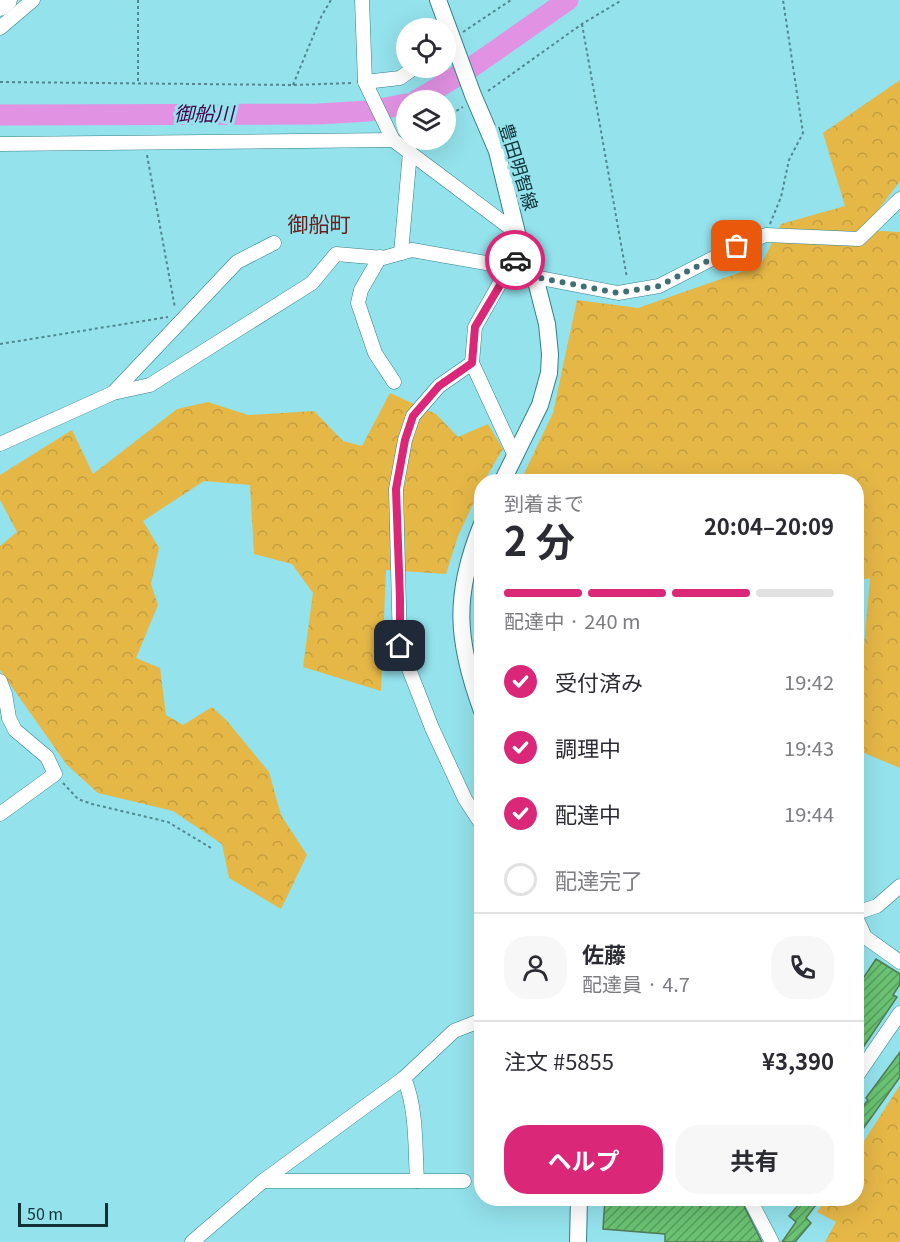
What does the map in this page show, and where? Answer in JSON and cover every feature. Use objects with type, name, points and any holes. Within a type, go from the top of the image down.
[{"type":"highway","points":[[0,6],[7,0]]},
{"type":"main road","name":"豊田明智線","points":[[438,0],[443,18]]},
{"type":"main road","name":"豊田明智線","points":[[456,57],[497,151],[520,240],[535,277],[547,324],[549,373],[540,405],[506,474]]},
{"type":"main road","points":[[474,547],[464,575],[460,618],[465,662],[474,688]]},
{"type":"main road","points":[[578,1242],[579,1206]]},
{"type":"street","points":[[0,28],[33,0]]},
{"type":"street","points":[[362,0],[366,85],[393,140],[520,240],[509,267],[475,327],[472,363],[515,456]]},
{"type":"street","points":[[366,85],[400,78]]},
{"type":"street","points":[[0,144],[393,140]]},
{"type":"street","points":[[401,253],[410,153]]},
{"type":"street","points":[[535,277],[618,293],[659,286],[737,246],[766,235],[859,238],[900,199]]},
{"type":"street","points":[[113,393],[237,262],[274,243]]},
{"type":"street","points":[[0,444],[113,393],[150,385],[312,284],[336,254],[380,257],[412,250],[509,267]]},
{"type":"street","points":[[380,257],[361,290],[358,303],[375,353],[394,382]]},
{"type":"street","points":[[472,363],[439,386],[413,416],[405,440],[396,489],[400,646],[437,738],[465,799],[474,813]]},
{"type":"street","points":[[0,681],[9,718],[15,730],[47,757],[55,774],[0,814]]},
{"type":"street","points":[[864,910],[877,906],[900,886]]},
{"type":"street","points":[[864,944],[900,962]]},
{"type":"street","points":[[864,1065],[900,1013]]},
{"type":"street","points":[[192,1242],[263,1181],[404,1077],[454,1031],[474,1023]]},
{"type":"street","points":[[404,1077],[410,1090],[417,1181]]},
{"type":"street","points":[[263,1181],[464,1181]]},
{"type":"street","points":[[753,1206],[772,1242]]},
{"type":"path","points":[[138,0],[138,83]]},
{"type":"path","points":[[293,85],[321,17],[331,0]]},
{"type":"path","points":[[456,36],[510,0]]},
{"type":"path","points":[[456,110],[582,24],[622,0]]},
{"type":"path","points":[[766,235],[781,196],[789,160],[803,133],[783,0]]},
{"type":"path","points":[[582,24],[629,292]]},
{"type":"path","points":[[0,82],[366,85]]},
{"type":"path","points":[[0,344],[176,315],[145,143]]},
{"type":"path","points":[[55,774],[78,799],[168,822],[211,848]]},
{"type":"green space","points":[[900,80],[900,181],[863,230],[900,232],[900,768],[864,753],[864,646],[870,578],[864,579],[864,474],[524,474],[553,413],[577,300],[638,308],[761,265],[781,224],[845,206],[823,133]]},
{"type":"green space","points":[[390,393],[436,414],[458,437],[488,424],[503,449],[488,474],[474,474],[474,502],[458,536],[446,574],[386,570],[381,691],[303,667],[313,593],[292,564],[254,554],[250,485],[204,481],[143,521],[159,548],[151,584],[158,605],[136,658],[160,668],[166,715],[183,725],[212,707],[227,721],[269,772],[281,815],[307,855],[281,909],[229,878],[222,844],[173,811],[98,793],[67,765],[0,670],[0,546],[17,532],[0,500],[0,475],[72,430],[93,474],[177,409],[208,402],[248,415],[314,411],[343,441],[362,446]]},
{"type":"green space","points":[[900,1085],[900,1242],[825,1242],[836,1222],[817,1212],[821,1206],[864,1206],[864,1141]]},
{"type":"building","points":[[876,959],[900,974],[900,984],[893,995],[897,997],[864,1046],[864,977]]},
{"type":"building","points":[[900,1052],[900,1077],[864,1128],[864,1105],[868,1100],[866,1098]]},
{"type":"building","points":[[604,1206],[744,1206],[762,1242],[665,1242],[665,1234],[603,1229]]},
{"type":"building","points":[[797,1206],[815,1206],[806,1218],[811,1223],[795,1242],[782,1242],[796,1222],[789,1216]]},
{"type":"waterway","name":"御船川","points":[[434,90],[469,69],[568,0]]},
{"type":"waterway","name":"御船川","points":[[0,115],[318,114],[369,111],[396,106]]},
{"type":"way so far","points":[[515,260],[523,247],[535,277],[618,293],[659,286],[737,246]]},
{"type":"district","name":"御船町","points":[[319,225]]},
{"type":"route","points":[[400,646],[396,489],[405,440],[413,416],[439,386],[472,363],[475,327],[515,260]]}]
